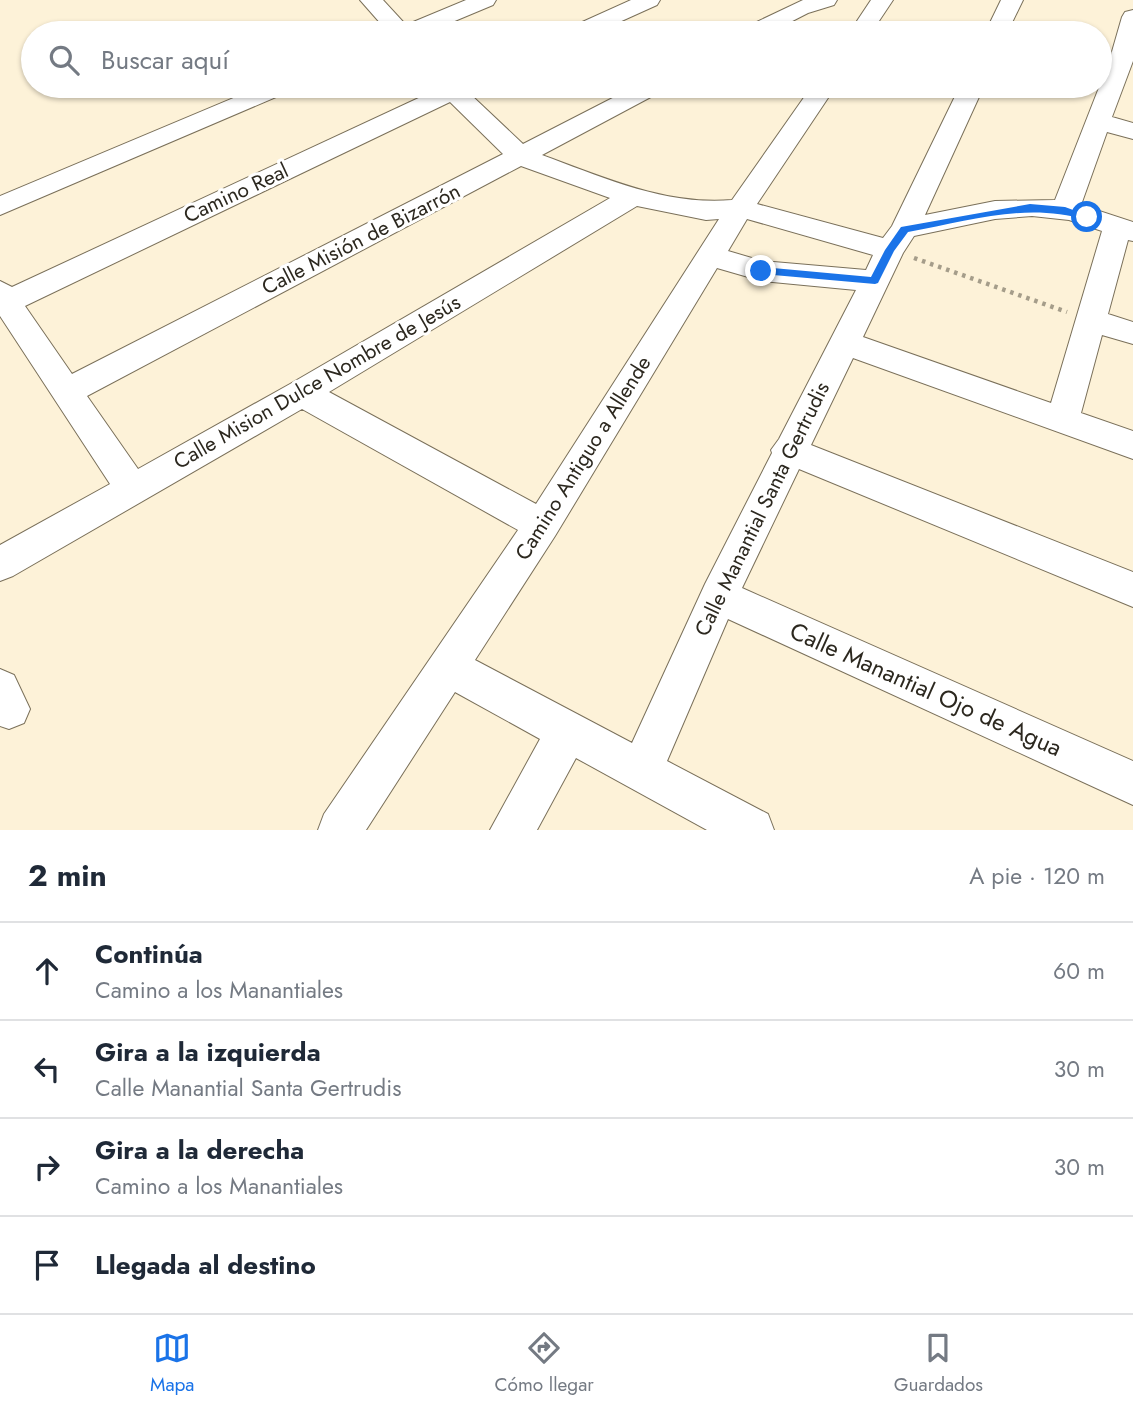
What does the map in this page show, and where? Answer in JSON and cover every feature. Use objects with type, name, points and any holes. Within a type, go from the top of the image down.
[{"type":"street","points":[[371,0],[390,21]]},
{"type":"street","points":[[435,21],[485,0]]},
{"type":"street","points":[[603,21],[649,0]]},
{"type":"street","points":[[775,21],[800,8],[826,0]]},
{"type":"street","points":[[868,21],[882,0]]},
{"type":"street","points":[[1002,21],[1012,0]]},
{"type":"street","points":[[1112,93],[1127,63],[1133,17]]},
{"type":"street","points":[[0,206],[254,98]]},
{"type":"street","name":"Camino Real","points":[[4,297],[433,98]]},
{"type":"street","points":[[465,98],[522,157],[633,197],[706,211],[740,208],[890,253]]},
{"type":"street","name":"Calle Misión de Bizarrón","points":[[68,391],[632,98]]},
{"type":"street","name":"Camino Antiguo a Allende","points":[[340,830],[542,525],[740,208],[816,98]]},
{"type":"street","name":"Calle Manantial Santa Gertrudis","points":[[641,771],[719,596],[789,450],[966,98]]},
{"type":"street","points":[[1065,210],[1098,121],[1110,98]]},
{"type":"street","points":[[1098,121],[1133,131]]},
{"type":"street","name":"Calle Mision Dulce Nombre de Jesús","points":[[0,564],[302,393],[633,197]]},
{"type":"street","points":[[710,256],[761,271],[890,253],[1011,209],[1048,207],[1065,210],[1125,230],[1090,320],[1063,419]]},
{"type":"street","points":[[4,297],[132,489]]},
{"type":"street","points":[[1090,320],[1133,333]]},
{"type":"street","points":[[843,342],[1133,445]]},
{"type":"street","points":[[302,393],[542,525]]},
{"type":"street","points":[[789,450],[1133,590]]},
{"type":"street","name":"Calle Manantial Ojo de Agua","points":[[719,596],[1133,783]]},
{"type":"street","points":[[448,667],[752,830]]},
{"type":"street","points":[[512,830],[568,730]]},
{"type":"path","points":[[890,253],[1090,320]]},
{"type":"route","points":[[761,271],[875,281],[890,250],[905,229],[978,214],[1030,207],[1048,207],[1087,217]]}]
